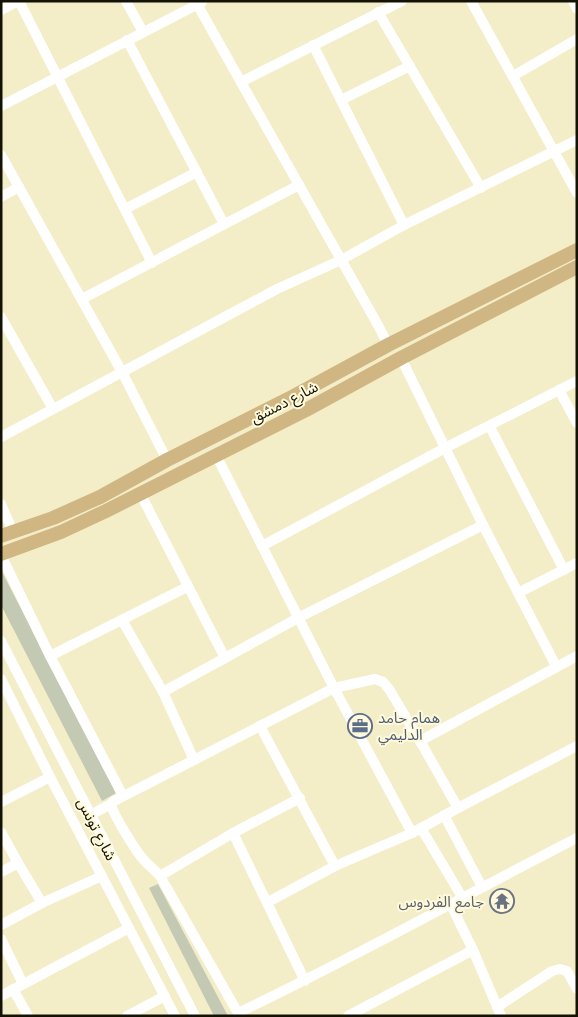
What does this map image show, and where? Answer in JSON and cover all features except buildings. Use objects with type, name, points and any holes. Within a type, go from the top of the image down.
[{"type":"main road","name":"شارع دمشق","points":[[7,534],[76,508],[294,396],[388,345],[577,250]]},
{"type":"main road","name":"شارع دمشق","points":[[1,554],[76,525],[306,410],[401,358],[576,271]]},
{"type":"street","points":[[1,10],[18,1],[152,263]]},
{"type":"street","points":[[126,1],[143,32]]},
{"type":"street","points":[[241,82],[402,1]]},
{"type":"street","points":[[472,1],[577,193]]},
{"type":"street","points":[[573,1],[577,9]]},
{"type":"street","points":[[1,106],[200,2],[241,82],[388,345]]},
{"type":"street","points":[[378,12],[481,188]]},
{"type":"street","points":[[513,76],[577,39]]},
{"type":"street","points":[[127,40],[224,224]]},
{"type":"street","points":[[313,45],[404,225]]},
{"type":"street","points":[[341,100],[410,66]]},
{"type":"street","points":[[1,437],[277,289],[341,260],[404,225],[554,153],[577,140]]},
{"type":"street","points":[[1,155],[122,372],[167,460]]},
{"type":"street","points":[[125,209],[197,172]]},
{"type":"street","points":[[82,299],[299,185]]},
{"type":"street","points":[[1,197],[19,187]]},
{"type":"street","points":[[1,317],[53,409]]},
{"type":"street","points":[[401,358],[483,526],[556,666]]},
{"type":"street","points":[[262,546],[445,448],[577,382]]},
{"type":"street","points":[[559,390],[577,424]]},
{"type":"street","points":[[490,427],[564,570]]},
{"type":"street","points":[[216,455],[334,688],[417,830],[462,897]]},
{"type":"street","points":[[140,493],[225,658]]},
{"type":"street","points":[[1,504],[7,534]]},
{"type":"street","points":[[163,692],[298,618],[483,526]]},
{"type":"street","points":[[1,554],[50,656],[123,796]]},
{"type":"street","points":[[518,593],[577,564]]},
{"type":"street","points":[[50,656],[187,587]]},
{"type":"street","points":[[122,620],[163,692],[194,760]]},
{"type":"street","name":"شارع تونس","points":[[1,641],[195,1016]]},
{"type":"street","points":[[420,741],[577,656]]},
{"type":"street","points":[[90,815],[123,796],[334,688],[375,678],[383,682],[390,689],[458,808]]},
{"type":"street","name":"شارع تونس","points":[[1,679],[175,1016]]},
{"type":"street","points":[[260,726],[335,866]]},
{"type":"street","points":[[268,902],[335,866],[417,830],[577,746]]},
{"type":"street","points":[[1,802],[50,777]]},
{"type":"street","points":[[160,876],[233,833],[300,798]]},
{"type":"street","points":[[111,804],[116,818],[142,859],[160,876],[238,1014],[577,838]]},
{"type":"street","points":[[444,815],[482,887]]},
{"type":"street","points":[[1,832],[42,903]]},
{"type":"street","points":[[233,833],[305,980]]},
{"type":"street","points":[[1,872],[18,863]]},
{"type":"street","points":[[1,925],[42,903],[102,876]]},
{"type":"street","points":[[450,903],[473,950],[499,1011],[552,971],[560,969],[567,971],[577,989]]},
{"type":"street","points":[[1,996],[130,928]]},
{"type":"street","points":[[1,939],[24,984]]},
{"type":"street","points":[[348,1016],[473,950]]},
{"type":"street","points":[[13,990],[28,1016]]},
{"type":"street","points":[[127,1016],[165,996]]},
{"type":"green space","points":[[1,570],[116,793],[102,801],[1,605]]},
{"type":"green space","points":[[158,884],[228,1016],[214,1016],[149,888]]},
{"type":"place","name":"همام حامد الدليمي","points":[[360,726]]},
{"type":"place","name":"جامع الفردوس","points":[[502,901]]}]
